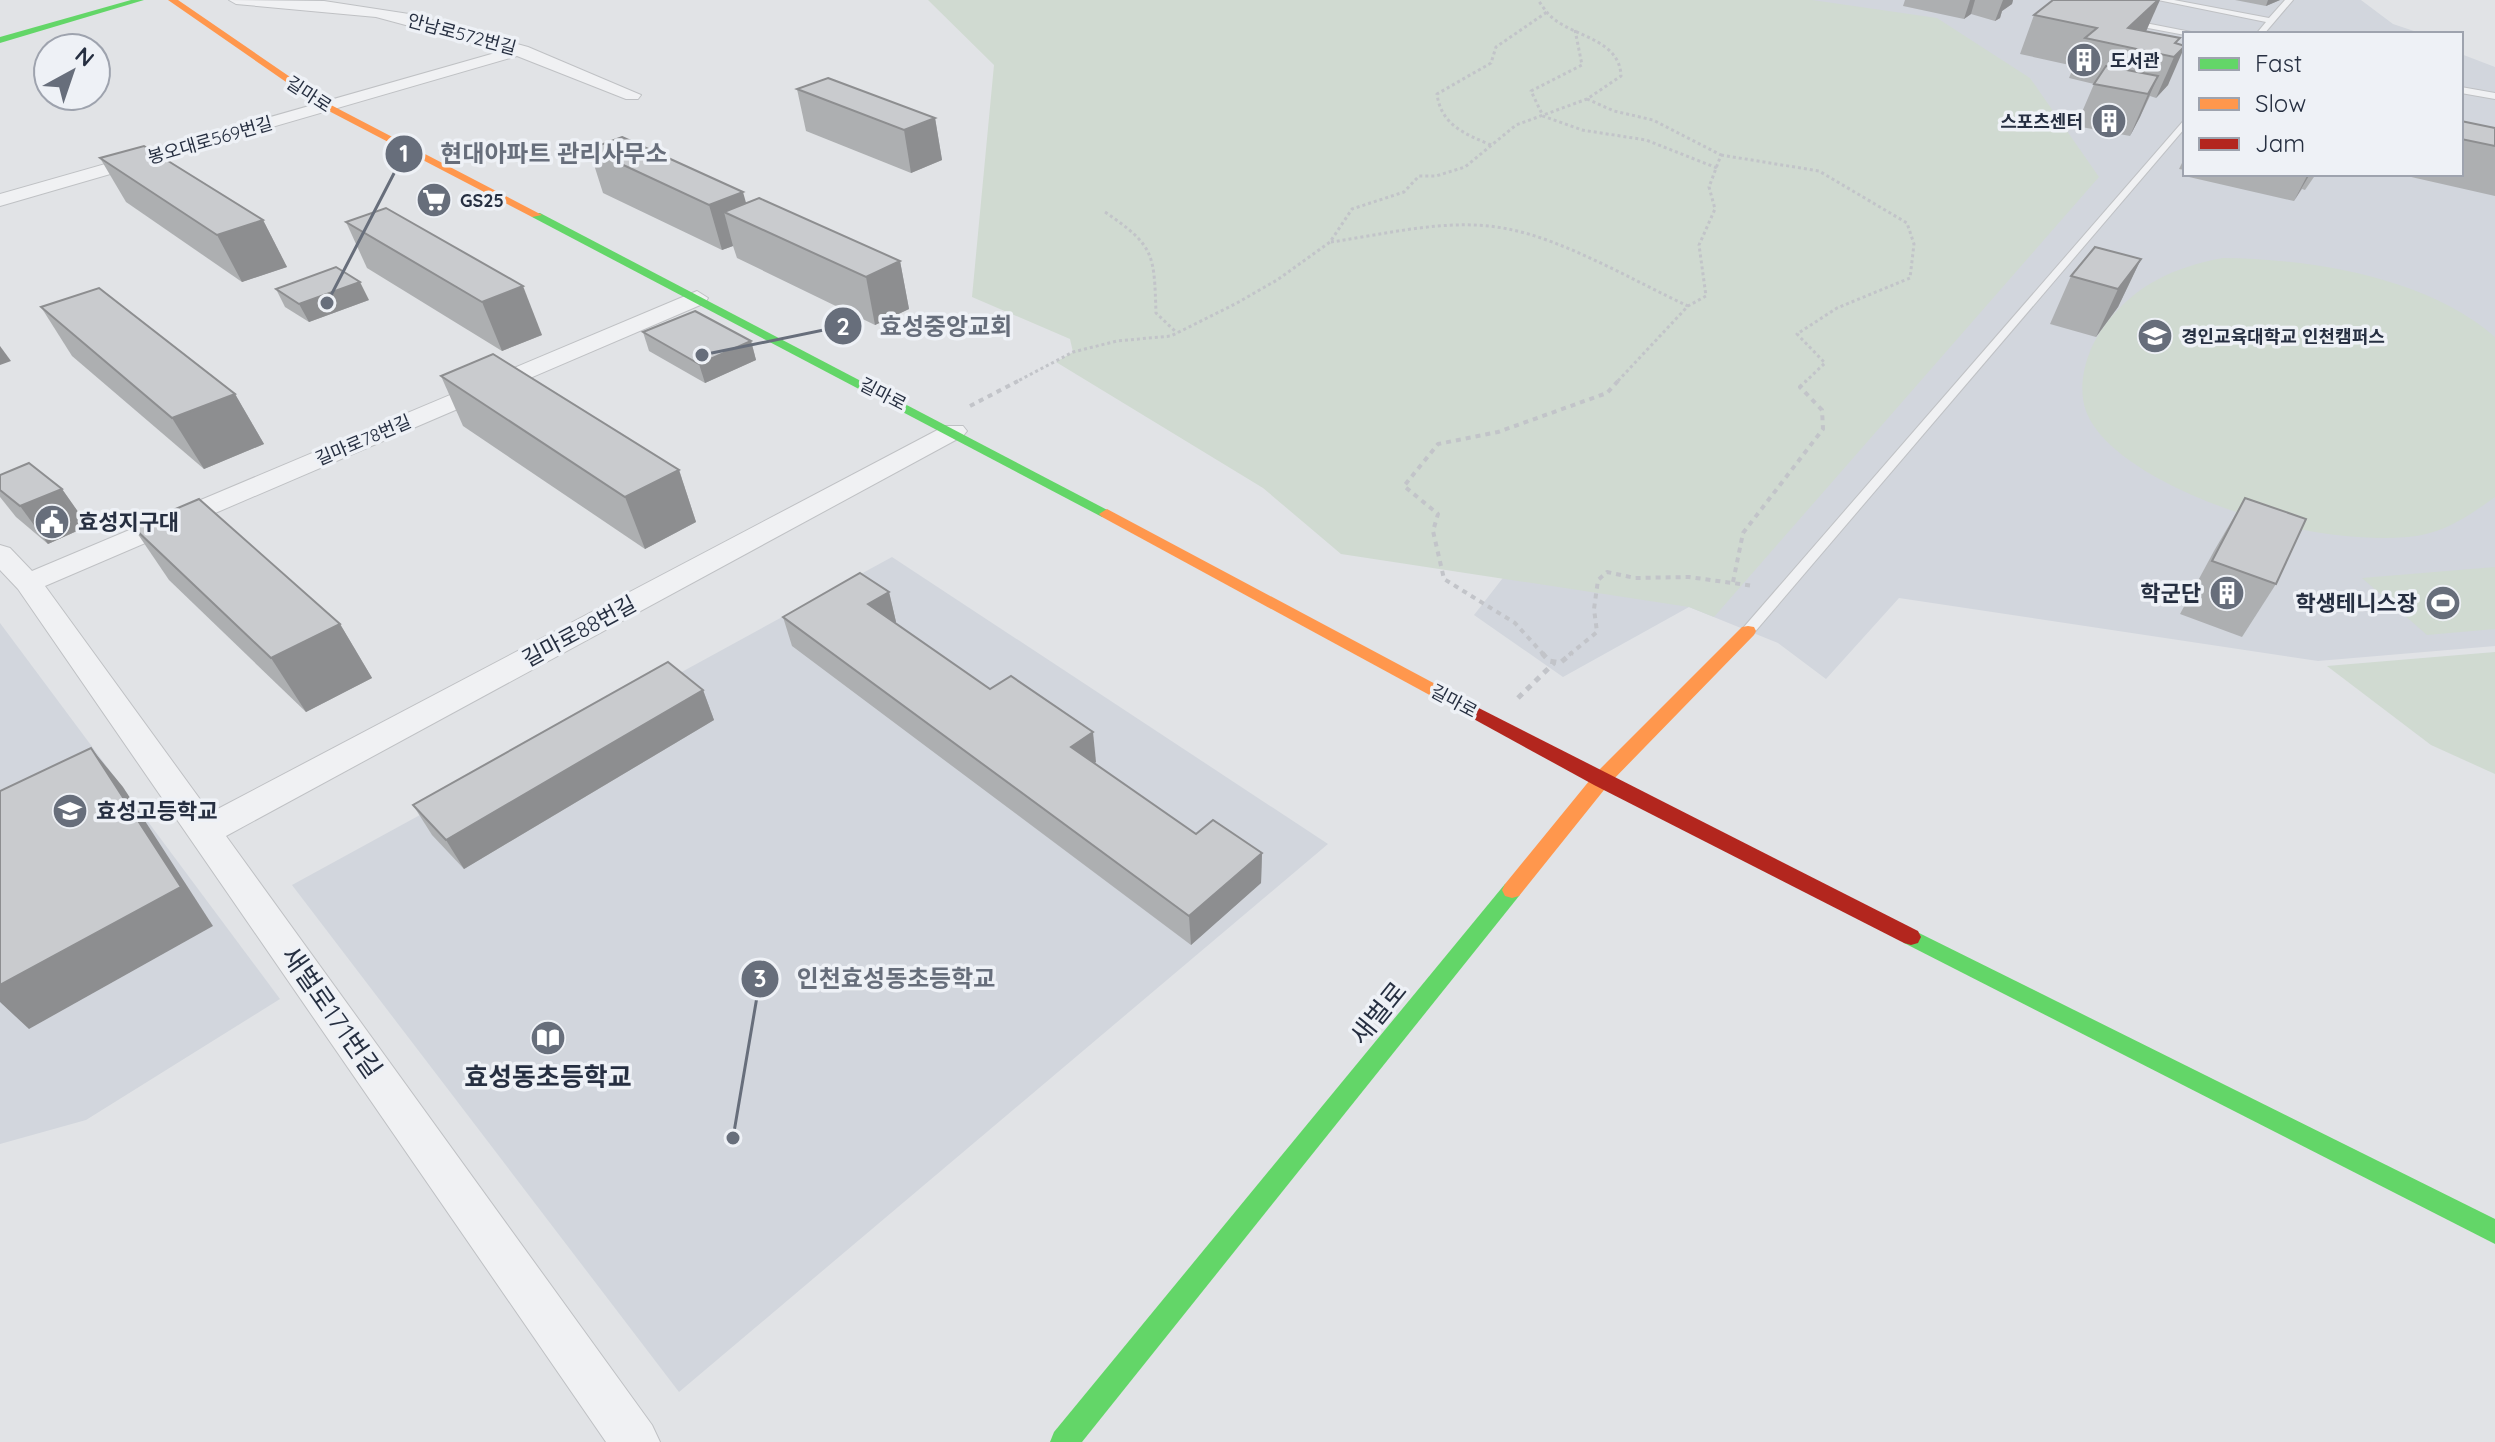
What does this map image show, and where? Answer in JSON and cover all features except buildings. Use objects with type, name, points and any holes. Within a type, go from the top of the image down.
[{"type":"street","points":[[0,40],[140,0]]},
{"type":"street","name":"길마로","points":[[172,0],[328,107],[946,427],[1601,780],[2495,1232]]},
{"type":"street","name":"안남로572번길","points":[[236,0],[373,11],[474,35],[522,50],[632,95]]},
{"type":"street","name":"봉오대로569번길","points":[[0,200],[522,50]]},
{"type":"street","name":"길마로78번길","points":[[28,583],[697,298]]},
{"type":"street","name":"길마로88번길","points":[[204,832],[946,427]]},
{"type":"street","name":"새벌로171번길","points":[[0,554],[28,583],[635,1442]]},
{"type":"street","name":"새벌로","points":[[1064,1442],[1601,780],[1748,631]]},
{"type":"lane","points":[[2148,7],[2160,0],[2271,21]]},
{"type":"lane","points":[[2262,32],[2289,0]]},
{"type":"lane","points":[[2131,22],[2140,15]]},
{"type":"lane","points":[[2121,20],[2183,32]]},
{"type":"lane","points":[[2463,90],[2495,96]]},
{"type":"lane","points":[[1748,631],[2183,124]]},
{"type":"path","points":[[946,427],[1073,352],[1117,341],[1177,333],[1277,280],[1330,242],[1352,209],[1404,192],[1419,176],[1436,176],[1465,167],[1516,125],[1587,99],[1621,76],[1622,69],[1617,57],[1593,39],[1555,21],[1538,0]]},
{"type":"path","points":[[1491,145],[1452,126],[1440,111],[1437,94],[1491,63],[1496,47],[1547,12]]},
{"type":"path","points":[[1575,30],[1582,65],[1531,91],[1543,116],[1582,130],[1646,140],[1717,168]]},
{"type":"path","points":[[1587,99],[1614,111],[1653,120],[1721,155],[1819,171],[1907,223],[1914,244],[1910,278],[1830,309],[1797,334],[1825,363],[1800,387],[1822,410],[1823,429],[1743,533],[1733,582]]},
{"type":"path","points":[[1721,155],[1709,187],[1715,209],[1699,240],[1701,260],[1708,279],[1706,296],[1688,306],[1607,393],[1498,432],[1438,444],[1404,486],[1438,514],[1433,531],[1444,579],[1515,623],[1549,661],[1560,663],[1597,632],[1594,609],[1598,580],[1607,572],[1635,578],[1689,577],[1783,590]]},
{"type":"path","points":[[1105,212],[1138,234],[1152,250],[1156,313],[1177,333]]},
{"type":"path","points":[[1330,242],[1448,226],[1506,228],[1544,239],[1688,306]]},
{"type":"path","points":[[1493,722],[1555,662]]},
{"type":"shaded area","points":[[928,0],[1812,0],[1937,18],[2030,78],[2099,177],[1714,617],[1689,607],[1341,554],[1263,488],[1056,362],[1073,352],[1070,339],[972,297],[994,65]]},
{"type":"shaded area","name":"경인교육대학교 인천캠퍼스","points":[[1731,0],[2361,0],[2393,24],[2417,32],[2183,32],[2183,176],[2463,176],[2463,55],[2495,67],[2495,646],[2318,661],[1899,598],[1826,679],[1778,643],[1689,607],[1563,677],[1474,615],[1612,438]]},
{"type":"shaded area","points":[[2223,258],[2293,262],[2366,275],[2436,299],[2467,316],[2495,337],[2495,497],[2454,523],[2421,535],[2381,538],[2339,535],[2274,523],[2211,503],[2179,489],[2121,454],[2099,433],[2083,400],[2083,377],[2093,344],[2117,311],[2143,289],[2172,273]]},
{"type":"shaded area","name":"효성동초등학교","points":[[892,557],[1328,844],[679,1392],[292,885]]},
{"type":"shaded area","name":"학생테니스장","points":[[2495,567],[2495,629],[2427,635],[2362,578]]},
{"type":"shaded area","name":"효성고등학교","points":[[0,623],[280,999],[86,1120],[0,1144]]},
{"type":"shaded area","points":[[2495,652],[2495,774],[2431,745],[2327,666]]},
{"type":"traffic: fast","points":[[0,40],[140,0]]},
{"type":"traffic: fast","points":[[536,215],[1107,514]]},
{"type":"traffic: fast","points":[[1064,1442],[1512,890]]},
{"type":"traffic: fast","points":[[1911,937],[2495,1232]]},
{"type":"traffic: slow","points":[[172,0],[328,107],[536,215]]},
{"type":"traffic: slow","points":[[1107,514],[1465,707]]},
{"type":"traffic: slow","points":[[1512,890],[1601,780],[1748,631]]},
{"type":"traffic: jam","points":[[1465,707],[1601,780],[1911,937]]},
{"type":"place","name":"도서관","points":[[2084,60]]},
{"type":"place","name":"스포츠센터","points":[[2109,121]]},
{"type":"place","name":"GS25","points":[[434,200]]},
{"type":"place","name":"현대아파트 관리사무소","points":[[327,303]]},
{"type":"place","name":"경인교육대학교 인천캠퍼스","points":[[2155,336]]},
{"type":"place","name":"효성중앙교회","points":[[702,355]]},
{"type":"place","name":"효성지구대","points":[[52,522]]},
{"type":"place","name":"학군단","points":[[2227,593]]},
{"type":"place","name":"학생테니스장","points":[[2443,603]]},
{"type":"place","name":"효성고등학교","points":[[70,811]]},
{"type":"place","name":"효성동초등학교","points":[[548,1038]]},
{"type":"place","name":"인천효성동초등학교","points":[[733,1138]]}]
